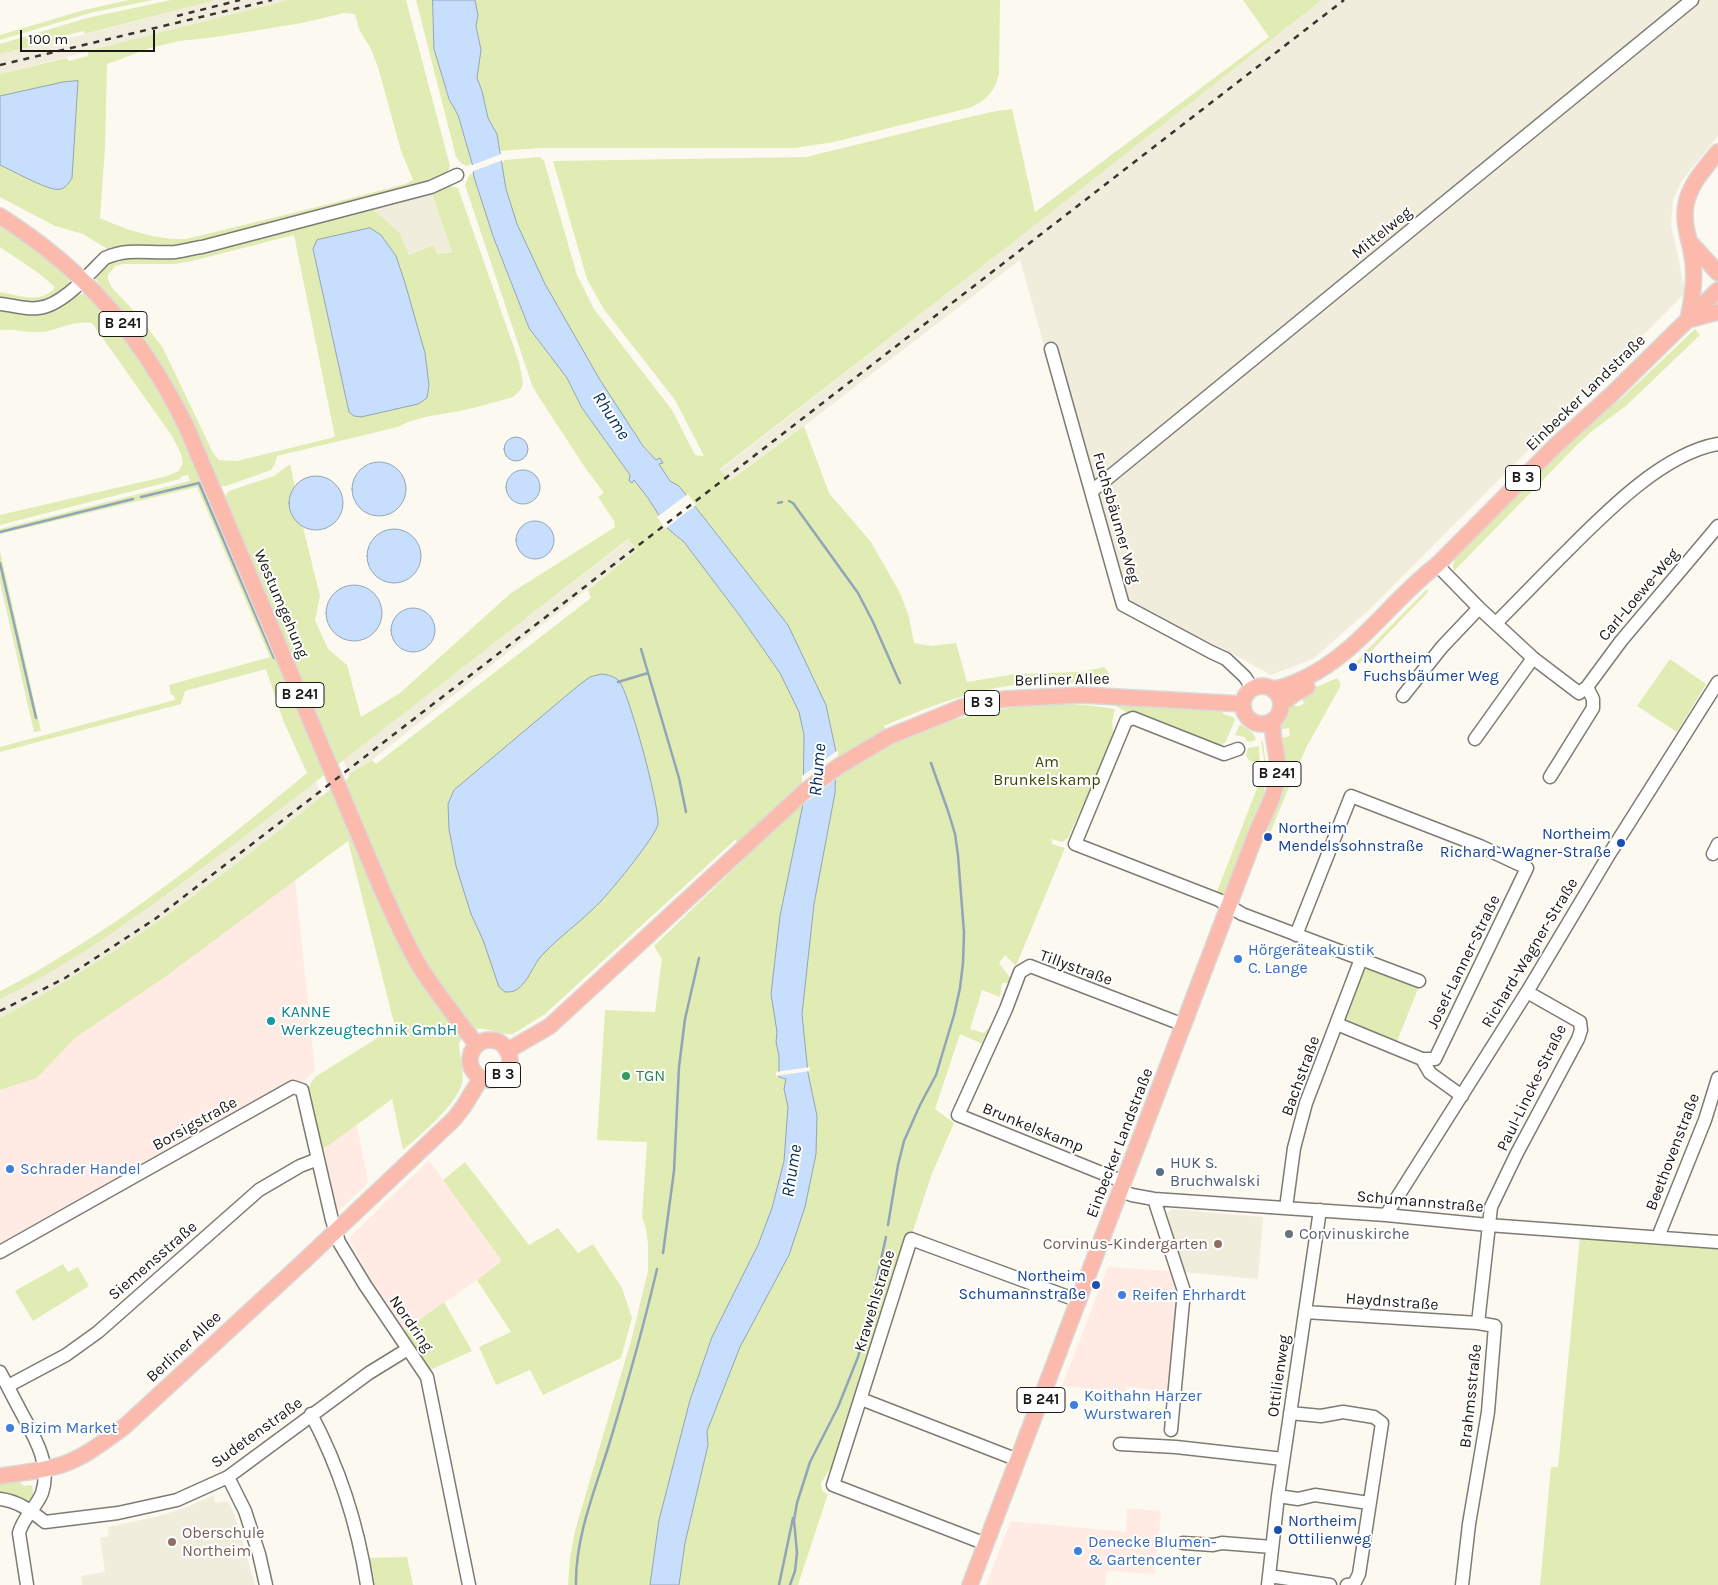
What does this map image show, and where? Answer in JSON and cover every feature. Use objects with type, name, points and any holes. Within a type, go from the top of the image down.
[{"type":"main road","points":[[1718,152],[1700,174],[1691,189],[1685,215],[1689,241],[1718,273]]},
{"type":"main road","name":"Westumgehung","points":[[0,216],[46,247],[83,279],[110,308],[148,357],[175,404],[190,436],[400,929],[429,980],[477,1045]]},
{"type":"main road","points":[[1705,259],[1698,271],[1717,292]]},
{"type":"main road","points":[[1705,259],[1694,286],[1688,320],[1718,312]]},
{"type":"main road","name":"Einbecker Landstraße","points":[[1273,689],[1285,688],[1310,675],[1351,648],[1420,579],[1437,566],[1555,446],[1717,292]]},
{"type":"main road","name":"Einbecker Landstraße","points":[[1281,704],[1357,655],[1426,586],[1437,566]]},
{"type":"main road","points":[[1263,686],[1273,689],[1279,696],[1281,704],[1279,713],[1273,720],[1262,724],[1246,716],[1243,704],[1247,692],[1252,688],[1263,686]]},
{"type":"main road","name":"Berliner Allee","points":[[507,1051],[550,1026],[806,791],[839,766],[888,737],[962,708],[1004,699],[1082,695],[1243,704]]},
{"type":"main road","name":"Einbecker Landstraße","points":[[970,1585],[1229,906],[1269,807],[1278,768],[1272,728],[1273,720]]},
{"type":"main road","name":"Einbecker Landstraße","points":[[1257,723],[1265,737],[1271,773],[1270,786],[1260,826]]},
{"type":"main road","name":"B 3","points":[[492,1040],[499,1042],[507,1051],[509,1063],[504,1074],[493,1080],[481,1078],[473,1070],[470,1060],[471,1054],[477,1045],[484,1041],[492,1040]]},
{"type":"main road","name":"B 3","points":[[335,1231],[454,1119],[481,1078]]},
{"type":"main road","name":"Berliner Allee","points":[[44,1469],[61,1465],[84,1454],[124,1427],[335,1231]]},
{"type":"main road","name":"B 3","points":[[0,1476],[44,1469]]},
{"type":"street","name":"Mittelweg","points":[[1092,491],[1692,0]]},
{"type":"street","points":[[0,304],[38,308],[56,303],[106,258],[115,254],[141,250],[175,252],[202,247],[430,187],[457,175]]},
{"type":"street","name":"Fuchsbäumer Weg","points":[[1051,349],[1123,605],[1226,659],[1245,676],[1252,688]]},
{"type":"street","points":[[1496,623],[1621,499],[1658,471],[1684,456],[1718,444]]},
{"type":"street","name":"Carl-Loewe-Weg","points":[[1587,687],[1621,641],[1718,526]]},
{"type":"street","points":[[1437,566],[1533,658],[1579,693],[1587,687],[1593,699],[1594,708],[1550,777]]},
{"type":"street","points":[[1404,696],[1442,646],[1479,608]]},
{"type":"street","points":[[1475,739],[1533,658]]},
{"type":"street","name":"Richard-Wagner-Straße","points":[[1386,1215],[1527,992],[1605,861],[1718,682]]},
{"type":"street","points":[[1238,749],[1224,754],[1133,718],[1126,720],[1075,844],[1219,900],[1242,914],[1419,981]]},
{"type":"street","name":"Josef-Lanner-Straße","points":[[1296,935],[1351,796],[1480,846],[1527,868],[1435,1058],[1422,1059]]},
{"type":"street","name":"Bachstraße","points":[[1286,1208],[1296,1139],[1306,1102],[1360,959]]},
{"type":"street","name":"Tillystraße","points":[[958,1115],[1006,1009],[1020,972],[1030,966],[1184,1025]]},
{"type":"street","name":"Paul-Lincke-Straße","points":[[1488,1225],[1491,1207],[1581,1030],[1580,1022],[1527,992]]},
{"type":"street","points":[[1336,1024],[1422,1059],[1430,1073],[1462,1096]]},
{"type":"street","name":"Beethovenstraße","points":[[1658,1237],[1705,1120],[1718,1078]]},
{"type":"street","name":"Borsigstraße","points":[[0,1252],[293,1087],[302,1090]]},
{"type":"street","name":"Nordring","points":[[302,1090],[335,1231],[353,1265],[427,1377],[469,1585]]},
{"type":"street","name":"Brunkelskamp","points":[[958,1115],[1122,1186]]},
{"type":"street","name":"Siemensstraße","points":[[8,1386],[66,1355],[98,1332],[259,1190],[300,1166],[318,1159]]},
{"type":"street","name":"Schumannstraße","points":[[1122,1186],[1132,1196],[1154,1199],[1386,1215],[1488,1225],[1718,1242]]},
{"type":"street","points":[[1154,1199],[1184,1291],[1171,1430]]},
{"type":"street","name":"Ottilienweg","points":[[1268,1580],[1283,1459],[1320,1210]]},
{"type":"street","name":"Brahmsstraße","points":[[1462,1585],[1469,1524],[1488,1412],[1495,1326],[1478,1323],[1488,1225]]},
{"type":"street","name":"Krawehlstraße","points":[[861,1399],[911,1239],[1078,1301]]},
{"type":"street","name":"Haydnstraße","points":[[1305,1312],[1478,1323]]},
{"type":"street","name":"Sudetenstraße","points":[[0,1499],[11,1500],[31,1511],[44,1522],[118,1513],[177,1500],[228,1477],[311,1414],[408,1348]]},
{"type":"street","points":[[0,1372],[40,1450],[44,1469],[42,1491],[21,1526],[19,1533],[27,1585]]},
{"type":"street","points":[[986,1544],[833,1485],[861,1399],[1018,1460]]},
{"type":"street","points":[[1290,1413],[1321,1416],[1343,1412],[1374,1417],[1382,1423],[1359,1574],[1354,1584],[1346,1585]]},
{"type":"street","points":[[311,1414],[326,1442],[342,1485],[357,1538],[367,1585]]},
{"type":"street","points":[[1120,1444],[1176,1447],[1283,1459]]},
{"type":"street","points":[[228,1477],[245,1511],[266,1585]]},
{"type":"street","points":[[1278,1496],[1298,1499],[1315,1495],[1369,1503]]},
{"type":"street","points":[[1183,1543],[1213,1545],[1222,1543],[1272,1547]]},
{"type":"street","points":[[1268,1580],[1330,1585]]},
{"type":"shaded area","points":[[216,0],[288,0],[0,74],[0,54],[103,30]]},
{"type":"shaded area","points":[[1322,0],[1718,0],[1718,136],[1681,182],[1673,200],[1671,226],[1685,293],[1370,609],[1313,659],[1271,675],[1222,648],[1150,613],[1117,605],[1020,260],[804,426],[728,481],[720,470]]},
{"type":"shaded area","points":[[432,193],[452,251],[437,254],[434,245],[409,255],[400,233],[373,209]]},
{"type":"shaded area","points":[[629,539],[637,550],[372,760],[349,774],[343,760]]},
{"type":"shaded area","points":[[316,781],[321,797],[202,891],[79,974],[45,995],[0,1018],[0,999],[127,923],[193,876]]},
{"type":"shaded area","points":[[295,879],[315,1070],[305,1080],[0,1252],[0,1090],[37,1078],[75,1038],[165,977]]},
{"type":"shaded area","points":[[357,1124],[368,1183],[336,1213],[321,1151]]},
{"type":"shaded area","points":[[429,1160],[503,1262],[404,1331],[378,1294],[350,1241],[351,1236]]},
{"type":"shaded area","name":"Corvinus-Kindergarten","points":[[1172,1209],[1263,1217],[1258,1279],[1183,1272],[1167,1213]]},
{"type":"shaded area","points":[[1108,1267],[1172,1271],[1179,1305],[1169,1391],[1127,1387],[1125,1392],[1062,1386]]},
{"type":"shaded area","name":"Oberschule Northeim","points":[[214,1495],[215,1503],[228,1501],[234,1513],[255,1585],[82,1585],[81,1576],[105,1572],[100,1538],[109,1536],[108,1527],[159,1516],[187,1507]]},
{"type":"shaded area","name":"Denecke Blumen- & Gartencenter","points":[[1127,1508],[1161,1511],[1155,1574],[1107,1571],[1105,1585],[986,1585],[1011,1521],[1126,1532]]},
{"type":"green space","points":[[129,0],[153,0],[90,13],[0,40],[0,35],[84,10]]},
{"type":"green space","points":[[171,0],[216,0],[85,34],[84,31],[67,35],[64,39],[0,54],[0,44],[87,18]]},
{"type":"green space","points":[[288,0],[406,0],[450,166],[447,174],[422,184],[179,247],[127,246],[109,250],[83,234],[55,226],[0,197],[0,74],[66,58],[69,61],[88,56],[88,51]],"holes":[[[344,13],[355,14],[359,29],[371,49],[378,67],[401,151],[413,180],[405,184],[313,208],[186,239],[164,238],[142,233],[100,218],[105,147],[107,64],[150,48],[179,41],[302,23]]]},
{"type":"green space","points":[[416,0],[433,0],[434,49],[449,99],[458,115],[472,163],[467,166],[456,157]]},
{"type":"green space","points":[[475,0],[1000,0],[999,73],[989,95],[969,108],[834,142],[794,148],[540,148],[500,151],[497,134],[488,118],[477,78],[481,50],[476,26],[478,15]]},
{"type":"green space","name":"Am Brunkelskamp","points":[[1243,0],[1322,0],[720,469],[729,481],[804,426],[829,493],[871,542],[900,593],[909,617],[914,643],[931,646],[956,643],[967,682],[1015,674],[1081,672],[1104,667],[1108,671],[1108,678],[1103,683],[1023,684],[981,691],[939,704],[884,726],[892,745],[930,728],[974,715],[1021,706],[1069,704],[1115,709],[1112,722],[1114,738],[1068,838],[1062,842],[1052,839],[1052,844],[1065,848],[1016,966],[1005,955],[999,963],[1011,979],[1010,983],[1002,983],[1000,997],[982,990],[970,1029],[984,1033],[987,1029],[991,1031],[985,1045],[960,1034],[935,1109],[954,1123],[931,1176],[912,1234],[903,1244],[898,1271],[837,1458],[821,1483],[822,1491],[828,1494],[798,1585],[568,1585],[575,1531],[632,1337],[648,1271],[648,1244],[642,1217],[647,1142],[597,1140],[605,1010],[655,1012],[662,959],[654,946],[742,861],[736,839],[545,1014],[513,1034],[503,1034],[479,1028],[474,1029],[431,974],[414,943],[398,912],[345,781],[349,774],[372,760],[376,764],[591,598],[588,590],[637,550],[628,539],[336,766],[227,506],[225,497],[229,491],[274,476],[290,464],[295,487],[290,495],[296,521],[303,527],[320,596],[315,620],[328,649],[347,665],[361,717],[400,693],[511,593],[615,527],[614,521],[598,497],[604,493],[586,469],[532,385],[465,185],[469,175],[473,173],[493,236],[529,328],[567,378],[582,408],[655,459],[634,434],[606,391],[549,291],[519,231],[506,190],[502,163],[505,160],[540,157],[544,161],[577,275],[594,309],[672,410],[695,455],[704,456],[675,400],[603,308],[587,279],[553,161],[806,157],[961,119],[1012,109],[1035,212],[1269,37]]},
{"type":"green space","points":[[448,186],[458,188],[519,362],[523,383],[521,389],[513,397],[484,405],[433,415],[398,427],[277,456],[271,470],[226,486],[219,486],[165,374],[143,339],[102,288],[95,276],[106,262],[130,255],[373,209],[400,233],[409,255],[434,245],[437,254],[452,252],[432,193]],"holes":[[[294,235],[335,437],[237,461],[219,460],[213,453],[163,348],[137,314],[112,288],[108,275],[115,266],[123,264],[175,264]]]},
{"type":"green space","points":[[0,225],[67,275],[69,282],[61,293],[40,304],[0,299],[0,292],[37,297],[50,293],[55,287],[37,272],[0,247]]},
{"type":"green space","points":[[80,294],[88,295],[97,304],[126,340],[157,383],[174,413],[327,773],[201,870],[100,941],[61,966],[0,999],[0,991],[73,949],[164,887],[307,773],[283,720],[266,669],[185,691],[181,704],[0,752],[0,747],[175,700],[174,695],[171,695],[169,685],[270,657],[197,487],[0,534],[0,529],[190,481],[188,475],[182,476],[180,479],[0,525],[0,515],[167,476],[179,471],[183,463],[181,454],[172,436],[92,323],[72,324],[41,332],[0,330],[0,309],[40,314],[52,310],[69,298]]},
{"type":"green space","points":[[1695,329],[1700,335],[1627,405],[1591,432],[1575,447],[1454,571],[1455,559],[1542,467],[1583,428],[1621,399]]},
{"type":"green space","points":[[0,551],[41,731],[34,732],[0,582]]},
{"type":"green space","points":[[1427,589],[1428,592],[1355,668],[1353,666],[1365,652]]},
{"type":"green space","points":[[1670,659],[1706,684],[1677,732],[1637,706]]},
{"type":"green space","points":[[1337,678],[1341,685],[1306,748],[1296,772],[1291,773],[1289,787],[1269,836],[1267,835],[1277,739],[1290,736],[1289,728],[1277,730],[1280,719],[1293,699],[1295,706],[1300,706],[1304,703],[1300,694]]},
{"type":"green space","points":[[1098,702],[1223,710],[1223,714],[1233,717],[1235,720],[1225,743],[1218,747],[1132,715],[1112,704]]},
{"type":"green space","points":[[1240,724],[1253,733],[1256,740],[1248,742],[1244,737],[1235,735]]},
{"type":"green space","points":[[1261,742],[1263,742],[1267,772],[1264,793],[1226,893],[1218,895],[1216,894],[1264,770]]},
{"type":"green space","points":[[1259,746],[1260,765],[1250,761],[1246,756],[1248,748]]},
{"type":"green space","points":[[333,787],[426,988],[461,1039],[459,1044],[463,1074],[462,1083],[453,1101],[428,1128],[403,1150],[392,1099],[321,1151],[307,1089],[315,1077],[395,1027],[348,841],[165,977],[75,1038],[37,1078],[0,1090],[0,1018],[45,994],[131,940],[254,851]]},
{"type":"green space","points":[[1369,968],[1419,986],[1396,1044],[1346,1024],[1343,1016],[1359,973]]},
{"type":"green space","points":[[465,1162],[529,1245],[558,1228],[578,1253],[593,1244],[622,1288],[632,1318],[621,1358],[543,1395],[530,1370],[496,1385],[479,1347],[511,1332],[477,1280],[502,1261],[443,1180]]},
{"type":"green space","points":[[1580,1236],[1718,1238],[1718,1585],[1540,1585],[1551,1467],[1558,1467]]},
{"type":"green space","points":[[63,1264],[68,1272],[78,1267],[89,1286],[33,1321],[15,1291]]},
{"type":"green space","points":[[444,1302],[472,1351],[430,1370],[404,1331]]},
{"type":"green space","points":[[19,1481],[24,1486],[31,1485],[33,1493],[29,1500],[22,1501],[8,1493],[0,1493],[0,1483]]},
{"type":"green space","points":[[407,1557],[413,1585],[373,1585],[368,1558]]},
{"type":"water","name":"Rhume","points":[[433,0],[475,0],[478,15],[476,26],[481,50],[477,78],[488,118],[497,134],[506,189],[517,224],[545,284],[600,380],[643,446],[656,460],[660,458],[663,463],[659,464],[670,481],[679,486],[788,625],[826,705],[836,752],[835,793],[814,904],[802,1014],[808,1073],[817,1116],[816,1154],[805,1207],[789,1255],[740,1347],[707,1431],[708,1445],[685,1543],[679,1585],[650,1585],[659,1520],[690,1400],[712,1337],[758,1245],[772,1208],[784,1161],[788,1107],[784,1089],[786,1079],[779,1077],[777,1032],[771,994],[780,916],[803,804],[804,735],[799,712],[780,673],[684,542],[667,528],[634,480],[632,483],[629,481],[630,475],[582,408],[567,378],[529,328],[493,236],[474,177],[472,163],[458,115],[449,99],[434,49]]},
{"type":"water","points":[[78,81],[72,178],[66,186],[61,189],[49,188],[0,165],[0,96],[63,82]]},
{"type":"water","points":[[370,228],[381,235],[396,256],[425,353],[429,385],[427,398],[418,404],[361,417],[354,416],[349,412],[313,249],[317,240]]},
{"type":"water","points":[[516,437],[525,440],[528,449],[525,458],[516,461],[507,458],[504,449],[507,440]]},
{"type":"water","points":[[379,462],[389,464],[398,470],[404,479],[406,489],[404,499],[398,508],[389,514],[379,516],[369,514],[360,508],[354,499],[352,489],[354,479],[360,470],[369,464]]},
{"type":"water","points":[[523,470],[530,471],[535,475],[539,480],[539,494],[535,499],[530,503],[523,504],[516,503],[511,499],[507,494],[506,487],[507,480],[511,475],[516,471]]},
{"type":"water","points":[[311,476],[321,476],[335,484],[341,493],[343,503],[341,513],[335,522],[321,530],[311,530],[301,525],[294,518],[289,508],[289,498],[294,488],[301,481]]},
{"type":"water","points":[[535,521],[542,522],[548,527],[553,533],[553,547],[548,553],[542,558],[535,559],[528,558],[522,553],[517,547],[516,540],[517,533],[522,527],[528,522]]},
{"type":"water","points":[[394,529],[404,531],[413,537],[419,546],[421,556],[419,566],[413,575],[404,581],[394,583],[384,581],[375,575],[369,566],[367,556],[369,546],[375,537],[384,531]]},
{"type":"water","points":[[349,585],[359,585],[374,593],[380,602],[382,613],[380,624],[374,633],[359,641],[349,641],[338,636],[331,629],[326,618],[326,608],[331,597],[338,590]]},
{"type":"water","points":[[417,608],[429,614],[434,621],[434,639],[429,646],[422,651],[409,652],[401,649],[394,642],[391,626],[394,618],[401,611]]},
{"type":"water","points":[[602,674],[611,676],[619,681],[630,706],[654,796],[658,824],[649,841],[600,902],[543,954],[520,987],[513,991],[505,992],[499,987],[483,940],[471,914],[456,866],[449,829],[448,804],[454,790],[579,685],[590,677]]},
{"type":"pier","points":[[501,154],[503,160],[471,172],[470,166]]},
{"type":"pier","points":[[688,494],[696,505],[665,529],[657,517]]},
{"type":"pier","points":[[838,750],[839,777],[800,807],[802,776]]},
{"type":"pier","points":[[810,1067],[810,1071],[776,1076],[776,1072]]},
{"type":"waterway","points":[[141,497],[199,483],[274,658]]},
{"type":"waterway","points":[[0,532],[133,499]]},
{"type":"waterway","points":[[789,501],[793,503],[858,593],[900,683]]},
{"type":"waterway","points":[[778,503],[782,502]]},
{"type":"waterway","points":[[0,563],[36,718]]},
{"type":"waterway","points":[[641,649],[679,778],[686,812]]},
{"type":"waterway","points":[[618,682],[648,673]]},
{"type":"waterway","points":[[888,1225],[904,1141],[936,1075],[954,1015],[963,963],[964,933],[955,834],[931,763]]},
{"type":"waterway","points":[[663,1253],[674,1171],[679,1067],[685,1019],[699,958]]},
{"type":"waterway","points":[[790,1585],[795,1571],[797,1553],[794,1520],[797,1503],[810,1462],[838,1407],[858,1357],[886,1237]]},
{"type":"waterway","points":[[576,1585],[579,1550],[586,1516],[628,1381],[657,1269]]},
{"type":"waterway","points":[[779,1585],[793,1518]]},
{"type":"railway","points":[[177,16],[240,0]]},
{"type":"railway","points":[[0,65],[272,0]]},
{"type":"railway","points":[[0,1011],[65,978],[155,919],[1344,0]]},
{"type":"place","name":"Northeim Fuchsbäumer Weg","points":[[1353,667]]},
{"type":"place","name":"Northeim Mendelssohnstraße","points":[[1268,837]]},
{"type":"place","name":"Northeim Richard-Wagner-Straße","points":[[1621,843]]},
{"type":"place","name":"Hörgeräteakustik C. Lange","points":[[1238,959]]},
{"type":"place","name":"KANNE Werkzeugtechnik GmbH","points":[[271,1021]]},
{"type":"place","name":"TGN","points":[[626,1076]]},
{"type":"place","name":"Schrader Handel","points":[[10,1169]]},
{"type":"place","name":"HUK S. Bruchwalski","points":[[1160,1172]]},
{"type":"place","name":"Corvinuskirche","points":[[1289,1234]]},
{"type":"place","name":"Corvinus-Kindergarten","points":[[1218,1244]]},
{"type":"place","name":"Northeim Schumannstraße","points":[[1096,1285]]},
{"type":"place","name":"Reifen Ehrhardt","points":[[1122,1295]]},
{"type":"place","name":"Koithahn Harzer Wurstwaren","points":[[1074,1405]]},
{"type":"place","name":"Bizim Market","points":[[10,1428]]},
{"type":"place","name":"Northeim Ottilienweg","points":[[1278,1530]]},
{"type":"place","name":"Oberschule Northeim","points":[[172,1542]]},
{"type":"place","name":"Denecke Blumen- & Gartencenter","points":[[1078,1551]]}]
